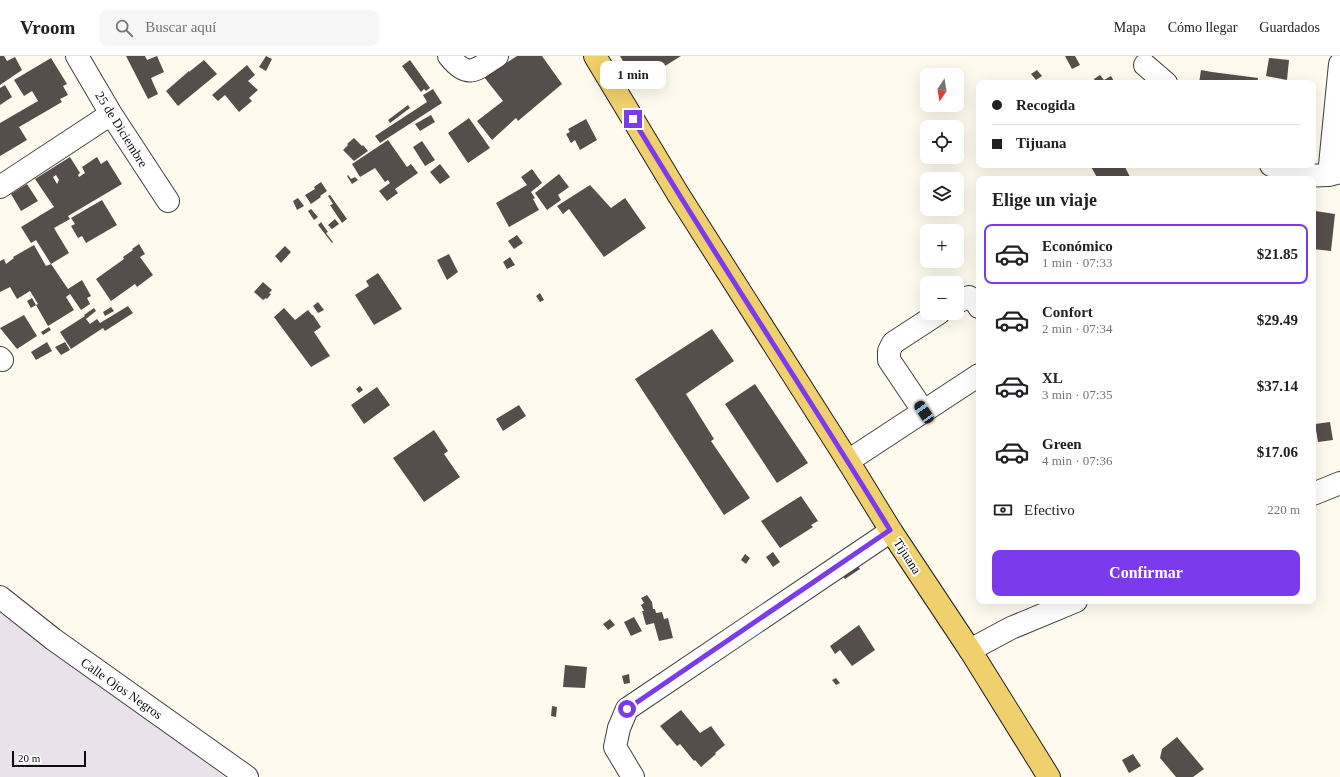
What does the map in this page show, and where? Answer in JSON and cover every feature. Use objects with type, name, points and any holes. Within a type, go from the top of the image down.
[{"type":"main road","name":"Tijuana","points":[[595,56],[678,194],[890,530],[970,650],[1049,777]]},
{"type":"street","name":"25 de Diciembre","points":[[77,56],[111,114],[168,201]]},
{"type":"street","points":[[449,56],[465,71],[475,70],[497,56]]},
{"type":"street","points":[[1278,168],[1298,176],[1334,174],[1340,64]]},
{"type":"street","points":[[1145,66],[1162,80]]},
{"type":"street","points":[[0,187],[111,114]]},
{"type":"street","points":[[964,299],[968,297],[976,302]]},
{"type":"street","points":[[924,412],[889,360],[889,351],[893,343],[929,320]]},
{"type":"street","points":[[848,462],[976,377]]},
{"type":"street","points":[[1316,491],[1340,483]]},
{"type":"street","points":[[633,777],[615,747],[619,728],[627,709],[890,530]]},
{"type":"street","name":"Calle Ojos Negros","points":[[0,597],[53,639],[247,777]]},
{"type":"street","points":[[970,650],[1011,628],[1069,604]]},
{"type":"shaded area","points":[[0,611],[26,631],[225,777],[0,777]]},
{"type":"building","points":[[0,56],[4,56],[7,61],[15,57],[22,70],[0,85]]},
{"type":"building","points":[[126,56],[145,56],[147,60],[157,56],[164,72],[151,78],[158,94],[148,99]]},
{"type":"building","points":[[266,56],[272,59],[266,71],[259,67]]},
{"type":"building","points":[[517,56],[542,56],[562,84],[518,121],[516,118],[492,140],[477,121],[503,101],[484,77]]},
{"type":"building","points":[[620,56],[681,56],[636,84]]},
{"type":"building","points":[[1065,56],[1075,56],[1080,65],[1072,69]]},
{"type":"building","points":[[51,58],[67,84],[63,86],[68,95],[60,99],[62,102],[19,127],[27,140],[0,156],[0,123],[38,101],[32,91],[24,96],[14,80]]},
{"type":"building","points":[[1269,58],[1289,60],[1287,80],[1266,76]]},
{"type":"building","points":[[204,60],[217,74],[178,106],[166,91]]},
{"type":"building","points":[[410,60],[430,88],[426,91],[424,89],[421,92],[402,66]]},
{"type":"building","points":[[247,65],[255,75],[248,81],[258,90],[249,98],[252,101],[239,112],[225,95],[218,101],[212,95]]},
{"type":"building","points":[[1037,70],[1042,76],[1036,80],[1031,74]]},
{"type":"building","points":[[1201,70],[1258,78],[1258,80],[1199,80]]},
{"type":"building","points":[[1100,75],[1104,80],[1094,80]]},
{"type":"building","points":[[1111,76],[1113,80],[1104,80]]},
{"type":"building","points":[[5,85],[12,97],[0,105],[0,88]]},
{"type":"building","points":[[433,89],[442,103],[380,143],[375,136],[427,102],[423,95]]},
{"type":"building","points":[[408,105],[410,108],[390,123],[388,120]]},
{"type":"building","points":[[431,115],[435,122],[420,131],[415,124]]},
{"type":"building","points":[[469,118],[490,148],[468,163],[448,133]]},
{"type":"building","points":[[586,119],[597,140],[580,150],[575,140],[571,143],[566,134],[570,132],[568,129]]},
{"type":"building","points":[[354,138],[368,151],[354,161],[343,150]]},
{"type":"building","points":[[388,140],[407,167],[411,164],[418,173],[395,189],[398,193],[387,201],[379,191],[390,183],[388,180],[385,182],[375,168],[360,177],[352,164]]},
{"type":"building","points":[[422,141],[435,160],[425,166],[413,147]]},
{"type":"building","points":[[70,157],[80,173],[78,175],[79,177],[85,173],[82,167],[97,157],[101,164],[107,160],[122,184],[68,216],[70,219],[54,228],[69,253],[51,264],[36,240],[31,243],[21,227],[54,207],[35,179]],"holes":[[[56,175],[59,180],[57,184],[53,177]]]},
{"type":"building","points":[[440,164],[450,177],[440,184],[430,172]]},
{"type":"building","points":[[1092,168],[1126,168],[1130,176],[1096,176]]},
{"type":"building","points":[[532,169],[542,183],[531,192],[535,198],[533,199],[539,210],[509,227],[496,203],[527,185],[521,177]]},
{"type":"building","points":[[559,174],[569,187],[558,195],[561,200],[547,210],[535,193]]},
{"type":"building","points":[[348,175],[351,179],[355,177],[358,180],[352,184],[347,176]]},
{"type":"building","points":[[321,182],[327,191],[311,204],[305,195],[315,189],[314,187]]},
{"type":"building","points":[[27,184],[38,201],[21,211],[11,194]]},
{"type":"building","points":[[590,185],[611,208],[625,198],[646,228],[604,257],[569,209],[563,214],[557,206]]},
{"type":"building","points":[[330,195],[347,219],[342,223],[330,205],[333,204],[328,196]]},
{"type":"building","points":[[298,198],[304,206],[297,210],[293,201]]},
{"type":"building","points":[[102,200],[117,225],[86,243],[82,236],[78,238],[71,226],[75,224],[71,218]]},
{"type":"building","points":[[311,209],[318,217],[314,220],[308,211]]},
{"type":"building","points":[[1316,211],[1335,214],[1331,251],[1316,249]]},
{"type":"building","points":[[335,219],[339,224],[332,229],[328,225]]},
{"type":"building","points":[[321,222],[328,232],[326,233],[333,242],[332,243],[318,225]]},
{"type":"building","points":[[517,235],[523,243],[514,249],[508,241]]},
{"type":"building","points":[[139,244],[145,254],[140,257],[153,275],[137,287],[135,284],[111,301],[96,279],[124,259],[123,257]]},
{"type":"building","points":[[34,245],[46,266],[51,264],[68,289],[82,280],[91,296],[87,298],[90,304],[81,310],[70,294],[66,297],[74,310],[48,326],[30,291],[17,299],[10,287],[0,292],[0,261],[4,259],[6,264],[14,258],[13,257]]},
{"type":"building","points":[[285,246],[291,252],[281,263],[275,256]]},
{"type":"building","points":[[449,254],[458,272],[447,280],[437,260]]},
{"type":"building","points":[[510,257],[515,265],[507,269],[503,262]]},
{"type":"building","points":[[378,273],[402,309],[374,325],[355,295],[369,286],[366,281]]},
{"type":"building","points":[[263,282],[272,290],[267,299],[266,298],[263,300],[254,292]]},
{"type":"building","points":[[540,293],[544,300],[540,302],[536,296]]},
{"type":"building","points":[[32,298],[36,305],[31,308],[27,301]]},
{"type":"building","points":[[318,302],[324,310],[318,313],[313,306]]},
{"type":"building","points":[[128,306],[133,313],[105,331],[103,328],[71,349],[60,332],[85,316],[84,315],[94,308],[96,311],[86,319],[90,324],[97,319],[100,323]]},
{"type":"building","points":[[111,307],[114,311],[105,316],[103,312]]},
{"type":"building","points":[[284,308],[295,320],[308,310],[313,315],[321,327],[314,332],[330,356],[311,367],[274,317]]},
{"type":"building","points":[[24,315],[37,336],[17,349],[0,328]]},
{"type":"building","points":[[49,327],[51,330],[43,335],[41,332]]},
{"type":"building","points":[[712,329],[734,361],[686,394],[714,439],[711,441],[750,498],[724,515],[635,379]]},
{"type":"building","points":[[47,342],[52,351],[36,360],[31,352]]},
{"type":"building","points":[[65,342],[70,350],[61,355],[55,347]]},
{"type":"building","points":[[755,384],[808,463],[777,483],[725,404]]},
{"type":"building","points":[[360,386],[363,390],[359,393],[356,389]]},
{"type":"building","points":[[377,387],[390,405],[364,424],[351,405]]},
{"type":"building","points":[[519,405],[526,416],[503,431],[496,419]]},
{"type":"building","points":[[1330,422],[1333,440],[1318,442],[1316,424]]},
{"type":"building","points":[[434,430],[448,451],[444,454],[460,477],[424,502],[393,458]]},
{"type":"building","points":[[801,496],[818,521],[811,525],[813,527],[780,548],[761,521]]},
{"type":"building","points":[[773,552],[780,562],[773,567],[766,557]]},
{"type":"building","points":[[849,553],[860,569],[845,579],[834,564]]},
{"type":"building","points":[[745,554],[750,558],[746,564],[741,560]]},
{"type":"building","points":[[647,595],[652,602],[653,609],[655,609],[656,613],[662,612],[664,619],[668,618],[673,638],[659,641],[654,623],[646,625],[642,611],[644,611],[641,605],[644,603],[641,598]]},
{"type":"building","points":[[634,617],[642,631],[631,636],[624,622]]},
{"type":"building","points":[[610,619],[615,625],[608,630],[603,624]]},
{"type":"building","points":[[859,625],[875,650],[852,666],[840,650],[835,654],[830,646]]},
{"type":"building","points":[[565,665],[587,667],[585,688],[563,687]]},
{"type":"building","points":[[629,674],[630,683],[624,684],[622,676]]},
{"type":"building","points":[[836,678],[840,683],[836,685],[832,680]]},
{"type":"building","points":[[552,706],[557,707],[556,717],[551,716]]},
{"type":"building","points":[[681,710],[700,733],[711,726],[725,745],[701,767],[680,744],[677,746],[660,726]]},
{"type":"building","points":[[1177,737],[1204,769],[1193,777],[1176,777],[1160,758],[1162,749]]},
{"type":"building","points":[[1133,754],[1141,766],[1129,773],[1122,760]]},
{"type":"route","points":[[627,709],[890,530],[678,194],[633,119]]}]
